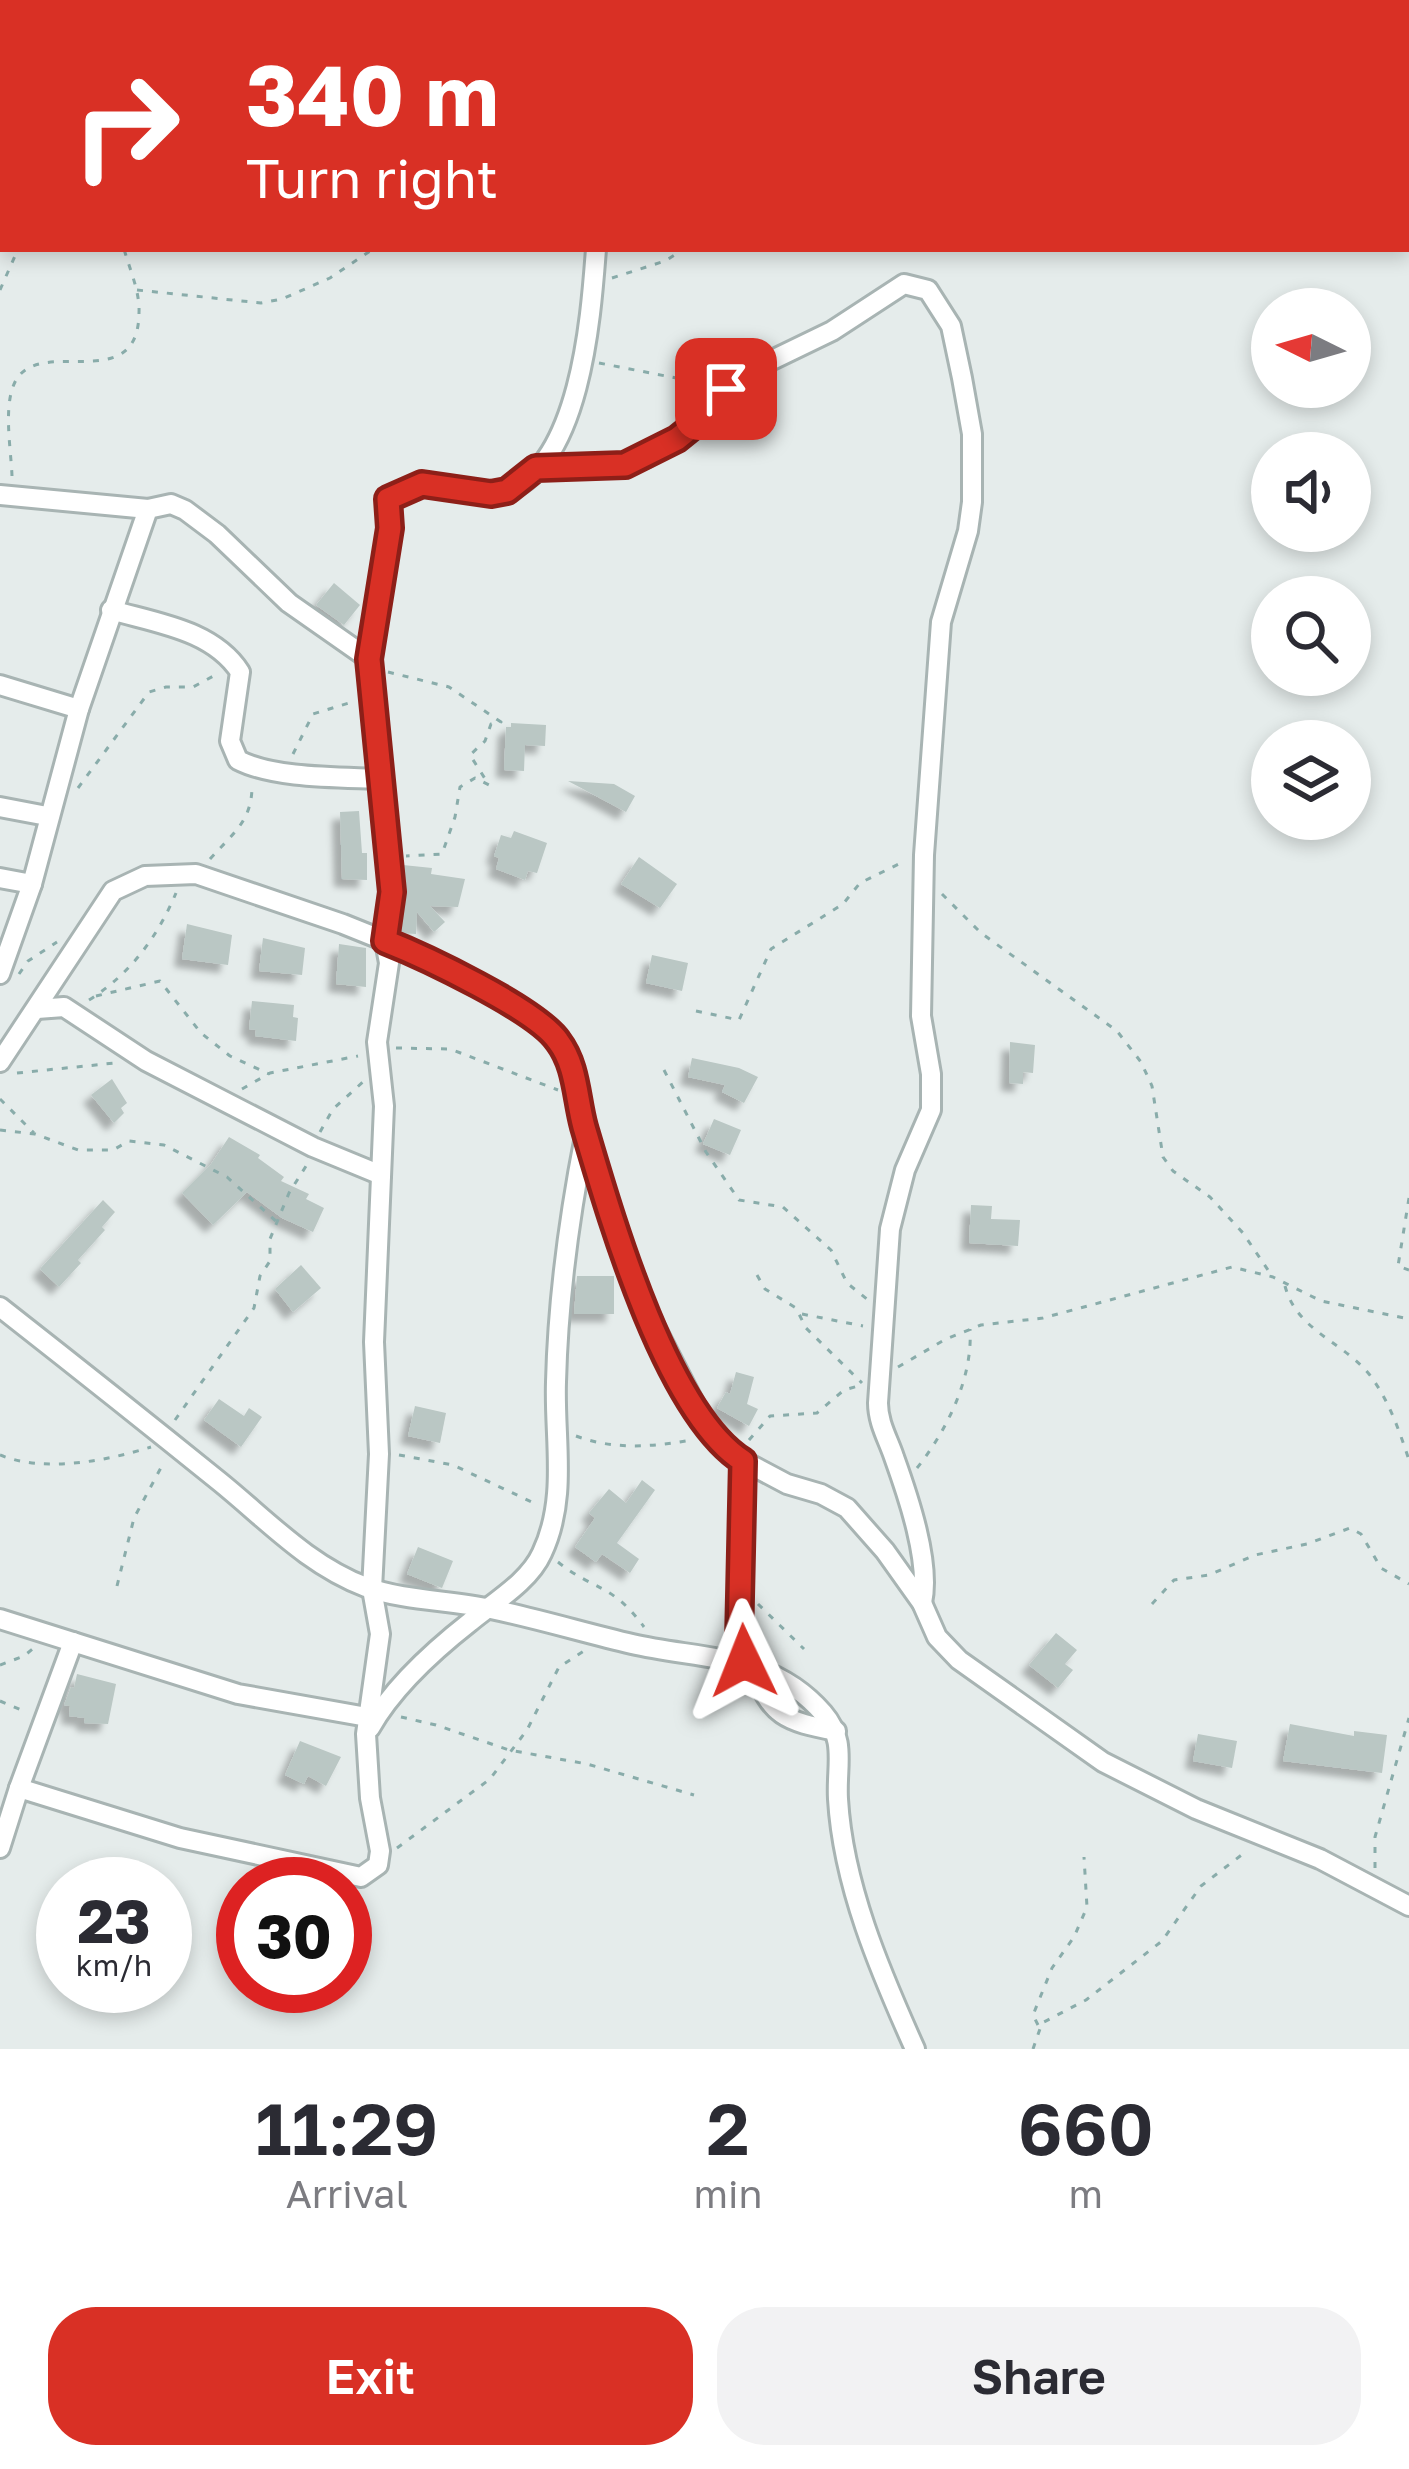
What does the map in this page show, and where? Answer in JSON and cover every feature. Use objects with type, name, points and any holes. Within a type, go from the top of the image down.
[{"type":"street","points":[[11,1793],[298,1865],[361,1877],[378,1865],[380,1851],[370,1798],[370,1721],[380,1634],[372,1589],[380,1454],[374,1342],[384,1106],[378,1049],[392,892],[369,664],[390,528],[388,499],[422,484],[473,493],[507,491],[536,468],[560,432],[585,360],[596,252]]},
{"type":"street","points":[[536,468],[602,468],[646,458],[698,422],[726,389],[832,331],[904,284],[928,290],[951,326],[972,434],[971,502],[968,530],[941,622],[924,854],[921,1016],[931,1110],[905,1170],[890,1229],[878,1417],[907,1492],[927,1580],[922,1603]]},
{"type":"street","points":[[7,495],[148,508],[171,504],[184,510],[217,534],[289,603],[369,664]]},
{"type":"street","points":[[9,975],[47,816],[148,508]]},
{"type":"street","points":[[111,610],[212,643],[237,668],[241,689],[232,722],[231,752],[249,766],[382,779]]},
{"type":"street","points":[[0,685],[80,709]]},
{"type":"street","points":[[0,807],[47,816]]},
{"type":"street","points":[[5,1068],[113,891],[146,876],[190,873],[385,941],[430,959],[530,1015],[557,1040],[573,1072],[583,1123],[634,1288],[710,1434],[741,1459],[787,1484],[847,1508],[885,1550],[922,1603],[937,1637],[959,1660],[1103,1762],[1196,1809],[1278,1839],[1409,1906]]},
{"type":"street","points":[[0,878],[32,884]]},
{"type":"street","points":[[37,1009],[64,1007],[146,1060],[313,1147],[381,1175]]},
{"type":"street","points":[[370,1721],[432,1655],[521,1580],[544,1550],[560,1474],[557,1414],[566,1228],[583,1123]]},
{"type":"street","points":[[0,1307],[323,1568],[372,1589],[489,1608],[748,1664],[804,1694],[836,1730],[841,1749],[838,1798],[846,1848],[874,1950],[915,2049]]},
{"type":"street","points":[[741,1459],[739,1642],[764,1698],[777,1714],[836,1730]]},
{"type":"street","points":[[0,1619],[238,1694],[370,1721]]},
{"type":"street","points":[[0,1848],[11,1793],[73,1642]]},
{"type":"path","points":[[0,290],[17,252]]},
{"type":"path","points":[[7,495],[11,404],[18,376],[29,366],[108,360],[123,352],[137,333],[136,290],[125,252]]},
{"type":"path","points":[[136,290],[261,303],[330,278],[369,252]]},
{"type":"path","points":[[593,285],[679,252]]},
{"type":"path","points":[[585,360],[726,389]]},
{"type":"path","points":[[369,664],[449,687],[501,722],[491,724],[485,741],[470,755],[490,785],[475,778],[460,787],[442,854],[422,858],[386,854]]},
{"type":"path","points":[[74,792],[149,692],[166,686],[193,688],[237,668]]},
{"type":"path","points":[[279,770],[290,759],[313,714],[372,698]]},
{"type":"path","points":[[96,996],[137,960],[190,873],[245,823],[252,802],[249,766]]},
{"type":"path","points":[[696,1011],[739,1020],[770,949],[842,904],[878,871],[924,854]]},
{"type":"path","points":[[925,876],[981,933],[1118,1031],[1152,1086],[1163,1157],[1243,1232],[1273,1277]]},
{"type":"path","points":[[9,975],[57,943]]},
{"type":"path","points":[[64,1007],[160,981],[201,1034],[230,1056],[269,1074]]},
{"type":"path","points":[[117,1586],[134,1518],[169,1441],[254,1308],[260,1276],[270,1261],[270,1239],[289,1193],[333,1109],[365,1080],[378,1049]]},
{"type":"path","points":[[224,1100],[269,1074],[326,1065],[378,1049],[450,1049],[562,1091],[583,1123]]},
{"type":"path","points":[[5,1068],[146,1060]]},
{"type":"path","points":[[664,1070],[706,1152],[739,1200],[783,1207],[838,1258],[847,1283],[884,1320]]},
{"type":"path","points":[[0,1099],[35,1134]]},
{"type":"path","points":[[0,1130],[35,1134],[78,1150],[113,1150],[129,1141],[164,1145],[227,1177],[279,1224]]},
{"type":"path","points":[[1409,1198],[1398,1266],[1409,1270]]},
{"type":"path","points":[[879,1378],[970,1329],[1043,1318],[1232,1267],[1273,1277],[1321,1301],[1409,1318]]},
{"type":"path","points":[[741,1459],[756,1429],[770,1417],[817,1413],[844,1390],[863,1384],[806,1328],[800,1314],[765,1289],[757,1275]]},
{"type":"path","points":[[1284,1282],[1290,1304],[1302,1319],[1366,1370],[1389,1406],[1409,1460]]},
{"type":"path","points":[[800,1314],[884,1320]]},
{"type":"path","points":[[907,1492],[959,1392],[971,1351],[970,1329]]},
{"type":"path","points":[[557,1414],[574,1435],[610,1444],[648,1446],[710,1434]]},
{"type":"path","points":[[0,1455],[24,1465],[104,1458],[169,1441]]},
{"type":"path","points":[[380,1454],[453,1465],[554,1509]]},
{"type":"path","points":[[1152,1604],[1174,1580],[1210,1575],[1255,1555],[1307,1544],[1350,1528],[1361,1534],[1381,1568],[1409,1584]]},
{"type":"path","points":[[544,1550],[571,1572],[606,1587],[627,1603],[659,1648]]},
{"type":"path","points":[[743,1584],[766,1614],[804,1649]]},
{"type":"path","points":[[0,1665],[24,1656],[47,1633]]},
{"type":"path","points":[[378,1865],[482,1787],[527,1730],[560,1667],[602,1636]]},
{"type":"path","points":[[0,1702],[44,1719]]},
{"type":"path","points":[[1376,1887],[1375,1837],[1409,1718]]},
{"type":"path","points":[[370,1721],[436,1725],[509,1750],[587,1764],[694,1795]]},
{"type":"path","points":[[1039,2026],[1086,2000],[1162,1941],[1201,1886],[1246,1851],[1278,1839]]},
{"type":"path","points":[[1034,2049],[1039,2026],[1033,2015],[1052,1968],[1074,1937],[1087,1907],[1084,1857]]},
{"type":"building","points":[[334,583],[360,605],[344,625],[316,605]]},
{"type":"building","points":[[511,723],[546,725],[545,746],[525,745],[524,771],[504,770],[506,727]]},
{"type":"building","points":[[568,781],[614,784],[635,796],[626,812]]},
{"type":"building","points":[[359,811],[367,880],[342,879],[340,812]]},
{"type":"building","points":[[514,831],[547,843],[537,873],[528,871],[525,880],[496,869],[499,858],[494,856],[501,835],[511,838]]},
{"type":"building","points":[[639,857],[677,884],[660,908],[621,884]]},
{"type":"building","points":[[403,865],[465,879],[458,907],[430,906],[445,922],[434,932],[417,912],[416,934],[401,933]]},
{"type":"building","points":[[187,924],[232,935],[228,965],[182,959]]},
{"type":"building","points":[[263,938],[305,948],[302,975],[259,971]]},
{"type":"building","points":[[339,944],[366,948],[366,987],[336,984]]},
{"type":"building","points":[[652,955],[688,963],[682,991],[646,983]]},
{"type":"building","points":[[252,1001],[294,1005],[296,1041],[255,1036],[256,1030],[249,1029]]},
{"type":"building","points":[[1010,1042],[1035,1045],[1033,1073],[1023,1072],[1023,1084],[1009,1083]]},
{"type":"building","points":[[692,1058],[758,1077],[744,1103],[722,1092],[725,1085],[688,1077]]},
{"type":"building","points":[[112,1079],[127,1103],[114,1123],[91,1095]]},
{"type":"building","points":[[714,1119],[741,1130],[730,1155],[703,1144]]},
{"type":"building","points":[[229,1137],[260,1155],[284,1177],[281,1181],[309,1194],[306,1199],[324,1208],[313,1232],[282,1218],[247,1192],[213,1225],[182,1193]]},
{"type":"building","points":[[103,1200],[115,1212],[59,1287],[40,1269]]},
{"type":"building","points":[[971,1205],[992,1206],[991,1219],[1020,1220],[1018,1246],[969,1243]]},
{"type":"building","points":[[301,1265],[321,1288],[293,1312],[275,1289]]},
{"type":"building","points":[[577,1276],[614,1276],[614,1314],[574,1314]]},
{"type":"building","points":[[736,1372],[754,1377],[747,1404],[758,1409],[749,1426],[717,1408],[726,1392],[730,1394]]},
{"type":"building","points":[[219,1399],[244,1416],[249,1408],[262,1417],[241,1447],[204,1420]]},
{"type":"building","points":[[415,1406],[446,1413],[440,1443],[408,1436]]},
{"type":"building","points":[[642,1480],[655,1490],[617,1543],[639,1559],[630,1573],[602,1554],[596,1562],[575,1547],[595,1518],[589,1513],[609,1489],[626,1503]]},
{"type":"building","points":[[418,1547],[453,1561],[442,1588],[407,1574]]},
{"type":"building","points":[[1056,1633],[1077,1650],[1065,1664],[1073,1670],[1058,1688],[1029,1665]]},
{"type":"building","points":[[77,1674],[116,1684],[108,1724],[84,1723],[85,1718],[69,1716],[70,1706],[64,1705]]},
{"type":"building","points":[[1290,1724],[1354,1736],[1354,1731],[1387,1735],[1382,1773],[1283,1761]]},
{"type":"building","points":[[1198,1734],[1237,1741],[1232,1768],[1193,1761]]},
{"type":"building","points":[[300,1741],[341,1757],[326,1786],[308,1776],[304,1784],[285,1775]]},
{"type":"route","points":[[726,389],[677,439],[625,465],[536,468],[507,491],[491,494],[422,484],[388,499],[390,528],[369,669],[392,892],[385,941],[430,959],[530,1015],[557,1040],[573,1072],[580,1114],[634,1288],[710,1434],[743,1461],[739,1642],[744,1661]]}]
